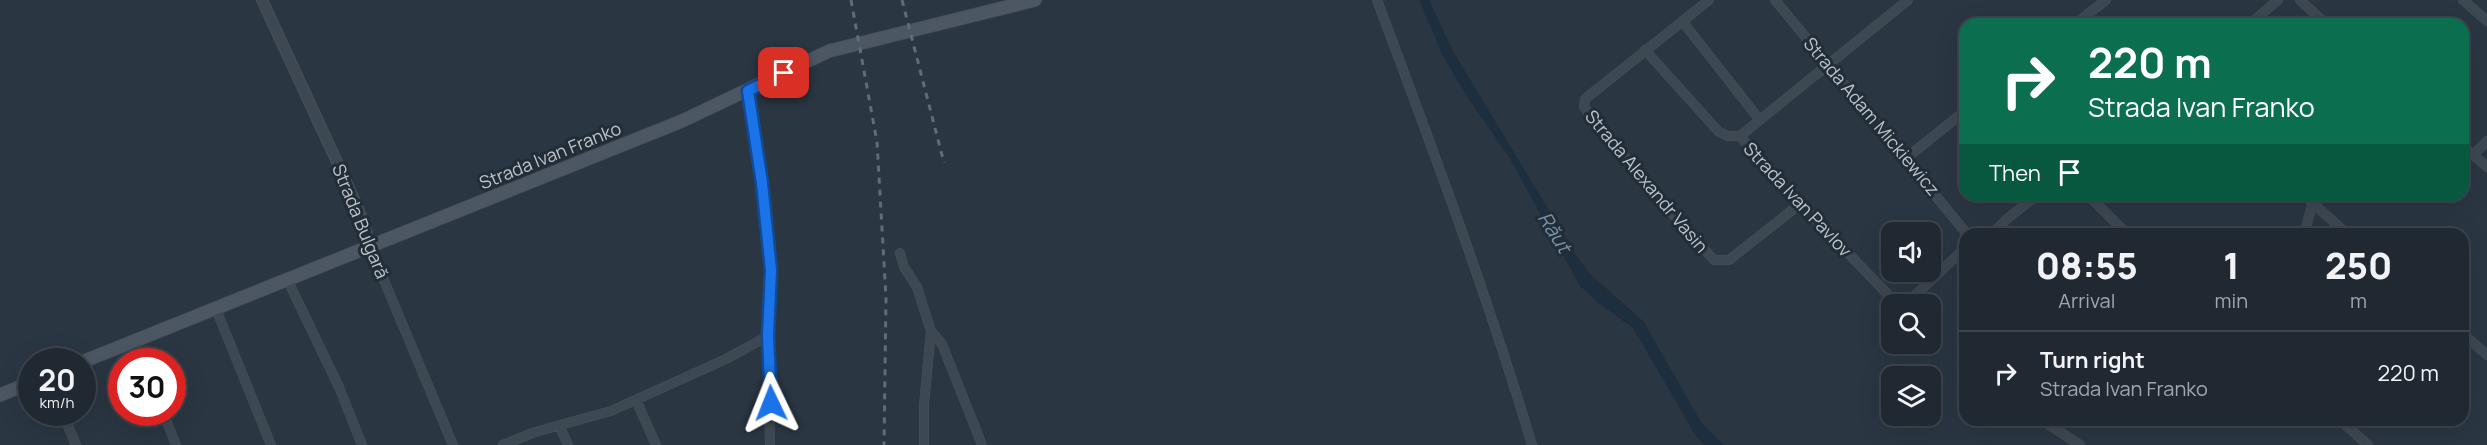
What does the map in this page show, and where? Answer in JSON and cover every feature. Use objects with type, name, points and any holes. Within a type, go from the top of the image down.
[{"type":"main road","name":"Strada Ivan Franko","points":[[96,356],[682,122],[830,51],[1035,0]]},
{"type":"main road","points":[[0,395],[18,388]]},
{"type":"street","name":"Strada Bulgară","points":[[262,0],[350,190],[364,223],[370,247],[453,445]]},
{"type":"street","points":[[1377,0],[1469,249],[1532,445]]},
{"type":"street","points":[[1645,50],[1709,0]]},
{"type":"street","name":"Strada Adam Mickiewicz","points":[[1775,0],[1962,228]]},
{"type":"street","points":[[1740,136],[1908,0]]},
{"type":"street","points":[[2083,18],[2106,0]]},
{"type":"street","points":[[2257,18],[2278,0]]},
{"type":"street","points":[[2300,0],[2320,18]]},
{"type":"street","points":[[2463,0],[2487,21]]},
{"type":"street","name":"Strada Ivan Pavlov","points":[[1682,21],[1759,119]]},
{"type":"street","name":"Strada Ivan Pavlov","points":[[1645,50],[1719,132],[1728,136],[1740,136],[1800,204],[1887,294]]},
{"type":"street","name":"Strada Alexandr Vasin","points":[[1645,50],[1586,99],[1584,103],[1586,111],[1714,260],[1729,260],[1800,204]]},
{"type":"street","points":[[748,91],[771,270],[768,336],[770,445]]},
{"type":"street","points":[[1905,159],[1959,116]]},
{"type":"street","points":[[2473,155],[2487,141]]},
{"type":"street","points":[[2469,151],[2487,167]]},
{"type":"street","points":[[1998,228],[2030,201]]},
{"type":"street","points":[[2094,201],[2121,228]]},
{"type":"street","points":[[2306,228],[2313,202],[2341,228]]},
{"type":"street","points":[[900,254],[904,267],[917,287],[931,331],[942,344],[982,445]]},
{"type":"street","points":[[1917,294],[1959,254]]},
{"type":"street","points":[[288,281],[339,387],[362,445]]},
{"type":"street","points":[[216,309],[271,445]]},
{"type":"street","points":[[924,445],[924,405],[931,331]]},
{"type":"street","points":[[503,445],[535,432],[599,415],[636,400],[726,359],[768,336]]},
{"type":"street","points":[[2469,339],[2487,355]]},
{"type":"street","points":[[135,341],[138,348]]},
{"type":"street","points":[[636,400],[656,445]]},
{"type":"street","points":[[68,426],[76,445]]},
{"type":"street","points":[[169,426],[176,445]]},
{"type":"street","points":[[2051,426],[2080,445]]},
{"type":"street","points":[[2346,426],[2363,444]]},
{"type":"street","points":[[560,427],[568,445]]},
{"type":"water","name":"Răut","points":[[1419,0],[1429,0],[1454,53],[1576,255],[1590,274],[1643,321],[1701,422],[1724,445],[1704,445],[1696,436],[1633,328],[1597,302],[1580,286],[1509,157],[1468,98],[1443,56]]},
{"type":"railway","points":[[851,0],[877,142],[886,298],[884,445]]},
{"type":"railway","points":[[902,0],[944,163]]},
{"type":"route","points":[[771,403],[768,336],[771,270],[762,183],[748,91],[784,73]]}]
